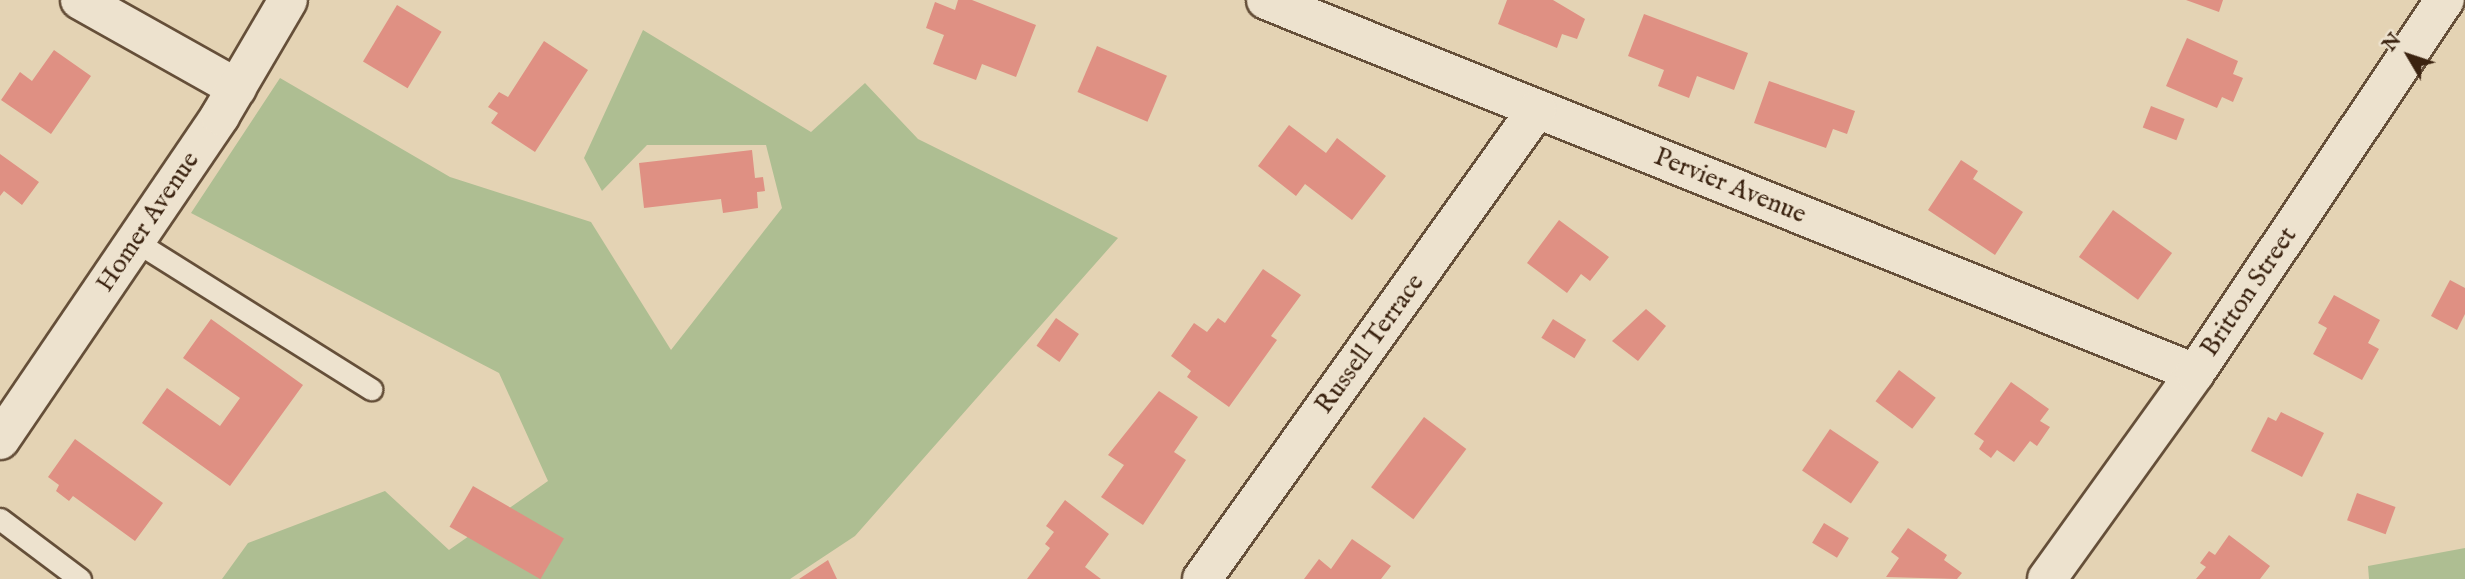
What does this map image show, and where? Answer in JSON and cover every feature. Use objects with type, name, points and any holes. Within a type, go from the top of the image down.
[{"type":"street","points":[[80,0],[237,88]]},
{"type":"street","name":"Homer Avenue","points":[[0,440],[237,88],[288,0]]},
{"type":"street","name":"Pervier Avenue","points":[[1265,0],[2195,373]]},
{"type":"street","name":"Britton Street","points":[[2047,579],[2195,373],[2445,0]]},
{"type":"street","name":"Russell Terrace","points":[[1202,579],[1537,109]]},
{"type":"lane","points":[[135,241],[371,389]]},
{"type":"lane","points":[[0,519],[80,579]]},
{"type":"green space","points":[[643,30],[811,132],[865,83],[918,139],[1118,238],[855,536],[790,579],[222,579],[248,543],[385,491],[449,550],[548,481],[499,373],[191,213],[280,78],[450,177],[591,222],[671,350],[782,208],[766,145],[647,145],[602,191],[584,158]]},
{"type":"green space","points":[[2465,548],[2465,579],[2369,579],[2368,566]]},
{"type":"building","points":[[958,0],[972,0],[1036,25],[1016,77],[982,64],[976,80],[933,64],[944,35],[926,28],[935,2],[955,10]]},
{"type":"building","points":[[1507,0],[1553,0],[1585,19],[1577,39],[1562,34],[1557,48],[1498,24]]},
{"type":"building","points":[[2186,0],[2223,0],[2219,12]]},
{"type":"building","points":[[397,5],[442,32],[408,88],[363,62]]},
{"type":"building","points":[[1644,14],[1748,53],[1734,90],[1697,76],[1689,98],[1658,86],[1664,70],[1628,56]]},
{"type":"building","points":[[2187,38],[2238,61],[2233,74],[2243,78],[2233,102],[2222,97],[2217,108],[2166,86]]},
{"type":"building","points":[[544,41],[588,70],[535,152],[491,123],[498,113],[488,107],[499,92],[508,97]]},
{"type":"building","points":[[1097,46],[1167,76],[1147,122],[1077,92]]},
{"type":"building","points":[[54,50],[91,76],[51,134],[1,100],[20,72],[32,81]]},
{"type":"building","points":[[1769,81],[1855,111],[1847,134],[1833,129],[1826,148],[1754,123]]},
{"type":"building","points":[[2151,106],[2185,119],[2176,140],[2143,127]]},
{"type":"building","points":[[1289,125],[1326,153],[1337,138],[1386,176],[1352,220],[1305,184],[1296,196],[1258,166]]},
{"type":"building","points":[[752,150],[755,178],[763,177],[765,191],[757,192],[758,208],[723,213],[721,199],[644,208],[639,163]]},
{"type":"building","points":[[0,154],[39,182],[22,205],[4,191],[0,196]]},
{"type":"building","points":[[1961,160],[1978,171],[1973,179],[2023,212],[1995,255],[1928,210]]},
{"type":"building","points":[[2113,210],[2172,253],[2138,300],[2079,257]]},
{"type":"building","points":[[1559,220],[1609,257],[1590,281],[1581,274],[1567,293],[1527,263]]},
{"type":"building","points":[[1263,269],[1301,295],[1271,336],[1277,340],[1229,407],[1187,377],[1191,371],[1171,356],[1194,323],[1207,332],[1218,318],[1225,323]]},
{"type":"building","points":[[2450,280],[2465,288],[2465,314],[2457,330],[2431,316]]},
{"type":"building","points":[[2334,295],[2380,320],[2368,343],[2379,349],[2362,380],[2313,354],[2327,328],[2318,323]]},
{"type":"building","points":[[1646,309],[1666,326],[1638,361],[1612,341]]},
{"type":"building","points":[[1056,318],[1079,334],[1059,362],[1036,346]]},
{"type":"building","points":[[211,319],[303,385],[230,486],[142,423],[167,388],[220,426],[240,398],[183,358]]},
{"type":"building","points":[[1553,319],[1586,340],[1574,358],[1541,338]]},
{"type":"building","points":[[1899,370],[1936,398],[1912,429],[1876,401]]},
{"type":"building","points":[[2011,382],[2049,409],[2040,421],[2050,427],[2037,446],[2030,441],[2014,462],[1997,450],[1991,458],[1979,449],[1984,441],[1974,434]]},
{"type":"building","points":[[1159,391],[1198,417],[1174,452],[1186,460],[1143,525],[1101,497],[1124,465],[1108,455]]},
{"type":"building","points":[[2281,412],[2324,433],[2302,477],[2251,451],[2268,417],[2276,421]]},
{"type":"building","points":[[1424,417],[1466,449],[1413,519],[1371,487]]},
{"type":"building","points":[[1830,429],[1879,462],[1851,503],[1802,470]]},
{"type":"building","points":[[75,439],[163,503],[135,541],[73,496],[69,501],[56,491],[59,485],[48,477]]},
{"type":"building","points":[[473,486],[564,538],[540,579],[450,527]]},
{"type":"building","points":[[2357,493],[2396,507],[2386,534],[2347,520]]},
{"type":"building","points":[[1065,500],[1109,534],[1085,567],[1101,579],[1027,579],[1050,548],[1045,544],[1054,532],[1046,526]]},
{"type":"building","points":[[1824,523],[1849,538],[1837,558],[1812,543]]},
{"type":"building","points":[[1908,528],[1947,555],[1944,560],[1962,573],[1957,579],[1886,577],[1899,558],[1891,552]]},
{"type":"building","points":[[2229,535],[2270,566],[2260,579],[2196,579],[2206,567],[2200,563],[2209,551],[2215,555]]},
{"type":"building","points":[[1352,539],[1391,566],[1381,579],[1304,579],[1319,559],[1331,569]]},
{"type":"building","points":[[828,560],[837,579],[799,579]]}]
